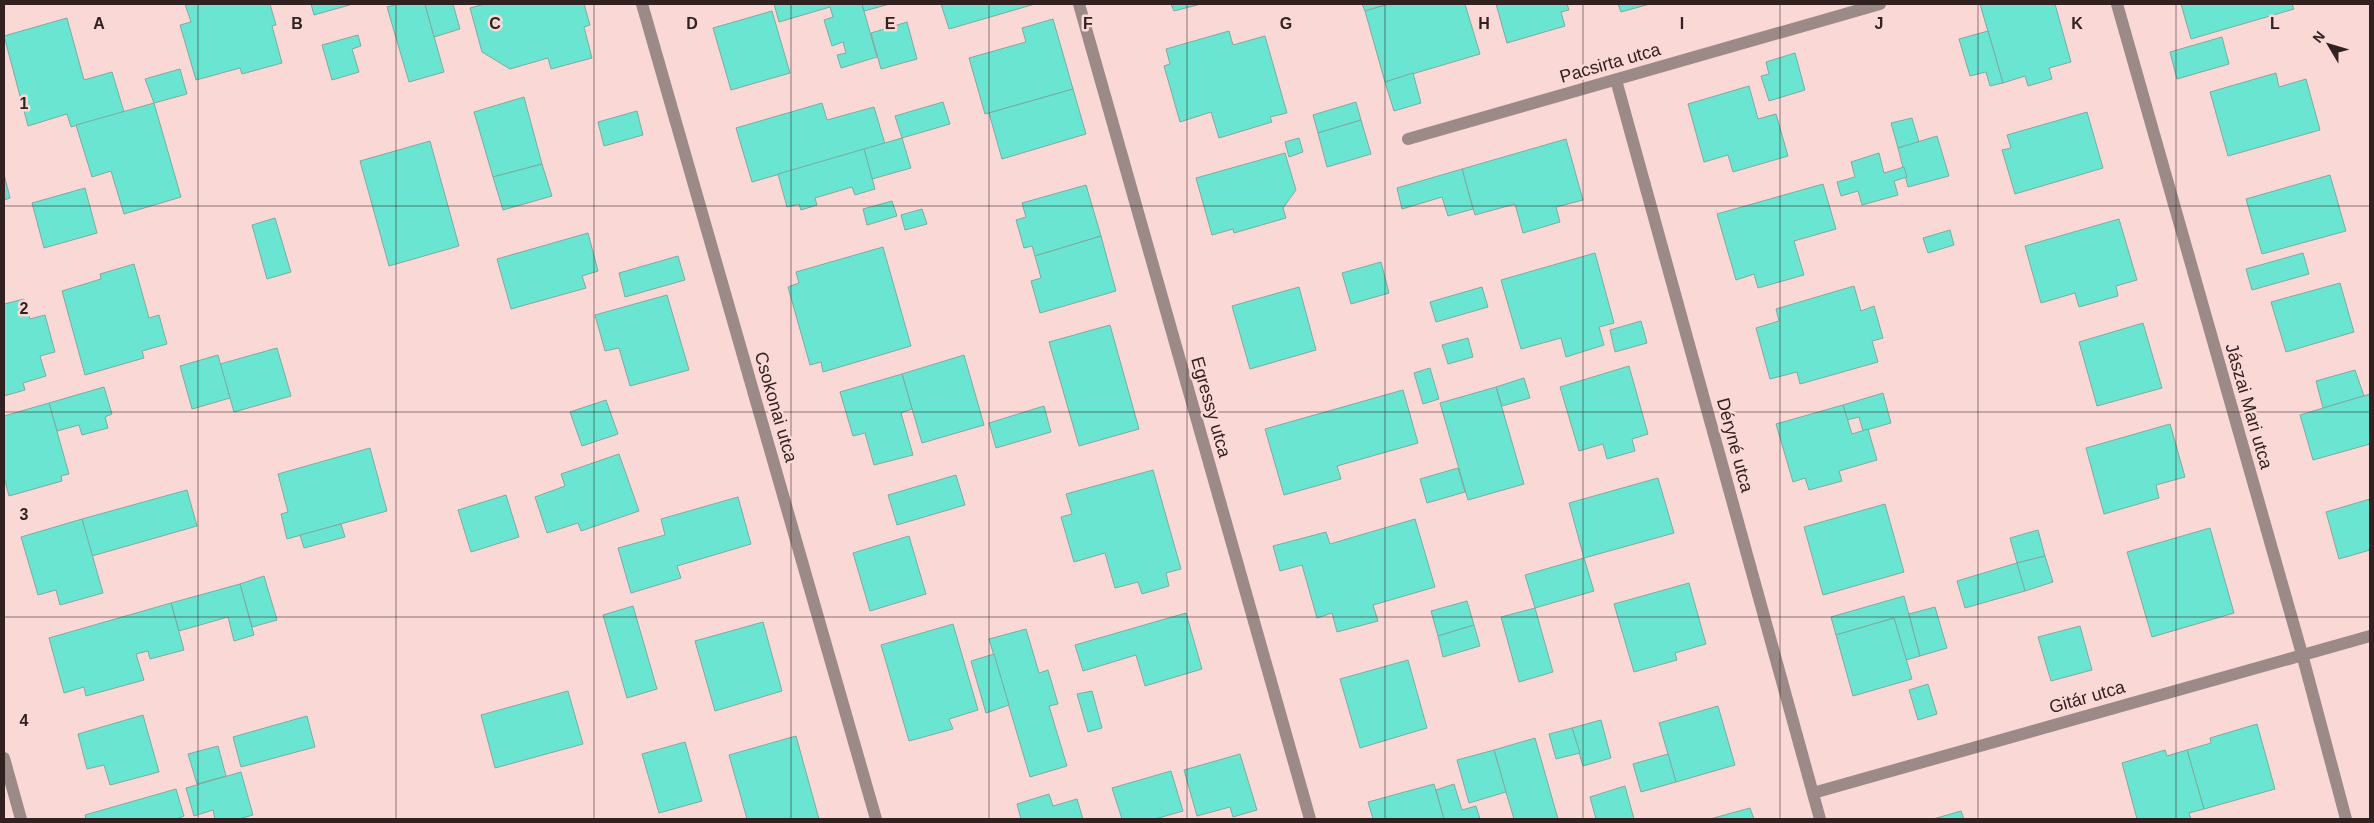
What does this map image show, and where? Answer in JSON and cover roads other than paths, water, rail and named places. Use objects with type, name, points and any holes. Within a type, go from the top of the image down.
[{"type":"street","name":"Csokonai utca","points":[[642,4],[876,819]]},
{"type":"street","name":"Egressy utca","points":[[1079,4],[1310,819]]},
{"type":"street","name":"Pacsirta utca","points":[[1408,139],[1880,4]]},
{"type":"street","name":"Jászai Mari utca","points":[[2117,4],[2302,654],[2346,819]]},
{"type":"street","name":"Déryné utca","points":[[1616,80],[1820,819]]},
{"type":"street","name":"Gitár utca","points":[[1813,793],[2370,636]]},
{"type":"street","points":[[4,762],[21,819]]}]
